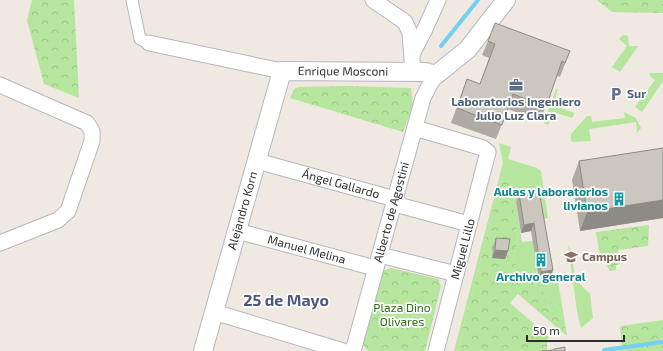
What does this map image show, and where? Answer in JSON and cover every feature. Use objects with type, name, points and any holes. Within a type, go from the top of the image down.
[{"type":"street","points":[[132,0],[140,39],[149,42]]},
{"type":"street","points":[[373,0],[405,22],[410,33],[413,72]]},
{"type":"street","points":[[412,54],[426,29],[438,0]]},
{"type":"street","points":[[436,76],[468,49],[506,0]]},
{"type":"street","name":"Enrique Mosconi","points":[[149,42],[282,71],[425,72],[436,76]]},
{"type":"street","name":"Alejandro Korn","points":[[203,351],[282,71]]},
{"type":"street","name":"Alberto de Agostini","points":[[352,351],[423,98],[436,76]]},
{"type":"street","points":[[0,85],[87,123],[92,131],[92,141],[68,211],[58,220],[0,243]]},
{"type":"street","name":"Miguel Lillo","points":[[415,128],[483,148],[488,152],[436,351]]},
{"type":"street","name":"Ángel Gallardo","points":[[257,161],[395,200],[402,206],[469,224]]},
{"type":"street","name":"Manuel Melina","points":[[237,231],[378,261],[456,274]]},
{"type":"street","points":[[214,312],[343,351]]},
{"type":"green space","points":[[32,0],[74,0],[79,98],[44,84],[27,20]]},
{"type":"green space","points":[[597,0],[663,0],[663,13],[612,12]]},
{"type":"green space","points":[[623,35],[628,36],[629,46],[638,46],[620,72],[612,67],[627,46],[619,39]]},
{"type":"green space","points":[[650,73],[663,73],[663,81],[642,112],[635,107],[655,80],[649,75]]},
{"type":"green space","points":[[345,86],[411,88],[413,106],[403,132],[290,98],[294,89],[298,87]]},
{"type":"green space","points":[[556,89],[558,89],[553,105],[574,113],[574,115],[572,118],[553,112],[548,125],[544,123]]},
{"type":"green space","points":[[624,112],[636,118],[641,128],[637,133],[636,122],[589,129],[591,141],[571,141],[571,134],[587,116],[591,116],[592,122],[625,118]]},
{"type":"green space","points":[[499,143],[511,147],[508,159],[537,168],[541,171],[548,218],[542,219],[516,202],[522,242],[533,241],[538,280],[540,280],[541,283],[558,281],[567,335],[561,331],[565,327],[560,310],[513,262],[518,240],[513,200],[518,190],[502,175],[457,351],[454,351],[503,163]]},
{"type":"green space","points":[[502,175],[521,180],[513,200],[518,240],[513,262],[560,310],[565,327],[561,331],[518,294],[510,303],[550,338],[547,339],[547,351],[457,351]]},
{"type":"green space","points":[[649,225],[648,246],[618,250],[620,264],[616,265],[616,270],[610,271],[599,251],[596,232]]},
{"type":"green space","points":[[568,245],[572,253],[575,279],[590,294],[593,318],[581,328],[577,311]]},
{"type":"green space","name":"Plaza Dino Olivares","points":[[391,268],[438,279],[441,286],[425,351],[368,351],[363,345],[382,271]]},
{"type":"green space","points":[[663,320],[663,351],[600,351],[622,348],[620,326]]},
{"type":"building","name":"Laboratorios Ingeniero Julio Luz Clara","points":[[495,23],[570,51],[565,63],[562,61],[546,107],[513,94],[502,125],[457,108],[467,79],[480,84],[495,44],[488,41]]},
{"type":"building","points":[[663,148],[663,200],[587,212],[579,161]]},
{"type":"building","points":[[539,191],[553,270],[541,272],[534,223],[524,225],[519,194]]},
{"type":"building","points":[[496,238],[510,239],[508,251],[495,250]]},
{"type":"building","points":[[565,347],[565,351],[542,351],[554,350]]},
{"type":"waterway","points":[[441,46],[478,0]]},
{"type":"waterway","points":[[604,350],[663,342]]},
{"type":"place","name":"Laboratorios Ingeniero Julio Luz Clara","points":[[516,85]]},
{"type":"place","name":"Sur","points":[[616,94]]},
{"type":"place","name":"Aulas y laboratorios livianos","points":[[619,199]]},
{"type":"place","name":"Campus","points":[[571,257]]},
{"type":"place","name":"Archivo general","points":[[541,260]]},
{"type":"district","name":"25 de Mayo","points":[[286,300]]}]
